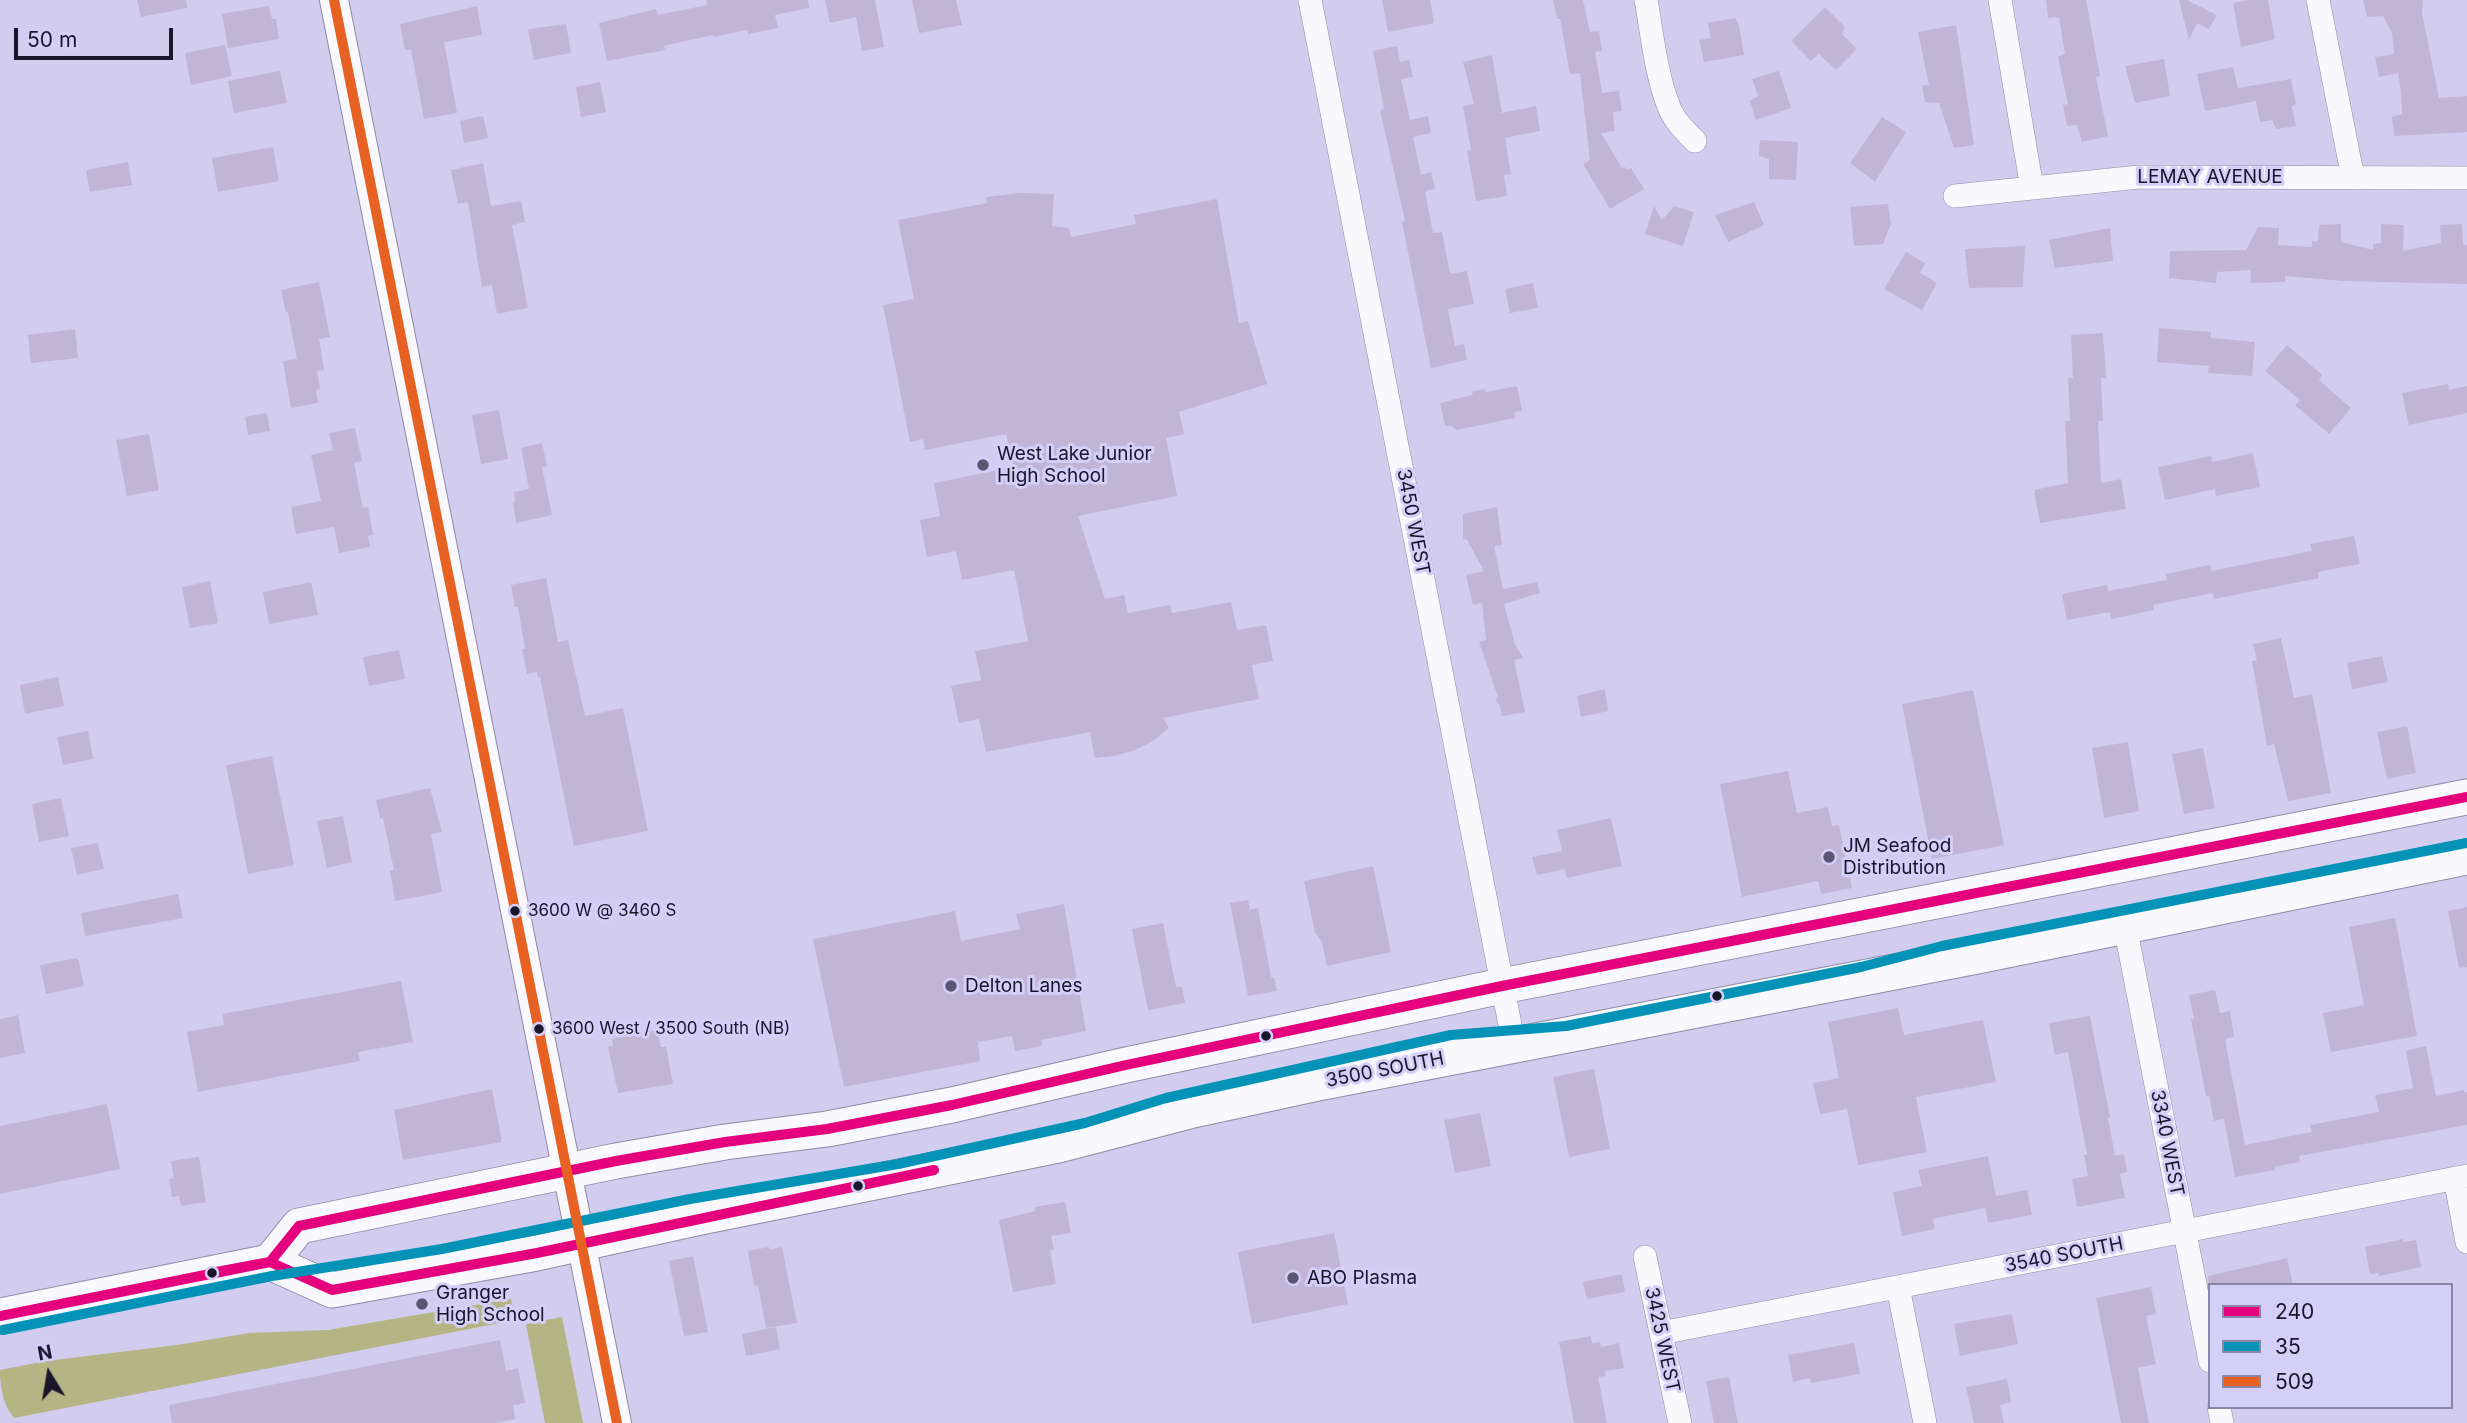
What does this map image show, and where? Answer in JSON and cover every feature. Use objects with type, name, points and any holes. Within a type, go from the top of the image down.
[{"type":"main road","points":[[0,1316],[270,1262],[299,1226],[567,1171],[725,1142],[827,1129],[952,1105],[1126,1065],[1503,986],[2467,797]]},
{"type":"main road","name":"3500 SOUTH","points":[[270,1262],[332,1290],[581,1243],[1058,1145],[1243,1099],[2467,857]]},
{"type":"street","points":[[334,0],[617,1423]]},
{"type":"street","name":"3450 WEST","points":[[1310,0],[1514,1045]]},
{"type":"street","points":[[1646,0],[1669,108],[1695,141]]},
{"type":"street","points":[[2000,0],[2032,188]]},
{"type":"street","points":[[2318,0],[2353,178]]},
{"type":"street","name":"LEMAY AVENUE","points":[[1955,196],[2139,177],[2467,178]]},
{"type":"street","name":"3340 WEST","points":[[2124,926],[2208,1350]]},
{"type":"street","points":[[2461,1177],[2467,1242]]},
{"type":"street","name":"3540 SOUTH","points":[[1661,1333],[2461,1177]]},
{"type":"street","name":"3425 WEST","points":[[1645,1257],[1680,1423]]},
{"type":"street","points":[[1898,1287],[1925,1423]]},
{"type":"shaded area","points":[[511,1299],[515,1320],[14,1418],[7,1407],[2,1389],[0,1370],[46,1361],[249,1333],[328,1330]]},
{"type":"shaded area","points":[[562,1317],[583,1423],[545,1423],[526,1324]]},
{"type":"building","points":[[137,0],[186,0],[187,8],[141,17]]},
{"type":"building","points":[[706,0],[808,0],[809,8],[775,15],[778,28],[748,34],[747,30],[714,37],[713,35],[664,46],[665,50],[607,61],[599,23],[656,9],[658,15],[707,5]]},
{"type":"building","points":[[825,0],[875,0],[884,47],[862,51],[856,17],[830,23]]},
{"type":"building","points":[[912,0],[956,0],[962,25],[919,33]]},
{"type":"building","points":[[1382,0],[1430,0],[1434,23],[1388,32]]},
{"type":"building","points":[[1553,0],[1583,0],[1590,32],[1599,31],[1602,51],[1595,52],[1602,93],[1619,91],[1622,111],[1613,112],[1615,131],[1601,133],[1622,168],[1631,168],[1644,189],[1610,209],[1583,164],[1590,160],[1580,73],[1570,74],[1560,19],[1557,19]]},
{"type":"building","points":[[2046,0],[2086,0],[2100,76],[2096,77],[2108,136],[2082,142],[2077,125],[2067,126],[2063,105],[2068,104],[2058,57],[2065,54],[2059,17],[2048,18]]},
{"type":"building","points":[[2179,0],[2187,0],[2217,15],[2209,29],[2197,23],[2189,40]]},
{"type":"building","points":[[2268,0],[2275,39],[2241,47],[2233,3]]},
{"type":"building","points":[[2363,0],[2423,0],[2422,13],[2439,98],[2467,96],[2467,132],[2394,136],[2392,117],[2402,114],[2398,73],[2379,77],[2375,57],[2394,54],[2392,33],[2383,16],[2367,17]]},
{"type":"building","points":[[269,6],[272,19],[276,19],[279,39],[228,48],[222,14]]},
{"type":"building","points":[[477,6],[482,35],[444,42],[457,113],[424,119],[411,49],[405,50],[400,24]]},
{"type":"building","points":[[1825,7],[1845,27],[1842,34],[1857,49],[1836,70],[1819,54],[1811,61],[1791,41]]},
{"type":"building","points":[[1735,18],[1744,55],[1704,62],[1699,40],[1711,38],[1708,23]]},
{"type":"building","points":[[566,24],[571,53],[534,60],[528,29]]},
{"type":"building","points":[[1956,25],[1974,145],[1954,148],[1939,103],[1925,102],[1922,86],[1929,85],[1918,32]]},
{"type":"building","points":[[225,45],[232,76],[191,85],[185,53]]},
{"type":"building","points":[[1397,46],[1400,62],[1409,60],[1413,77],[1401,79],[1410,120],[1428,116],[1431,133],[1413,137],[1421,175],[1431,172],[1435,189],[1425,191],[1433,233],[1442,232],[1450,274],[1467,271],[1474,304],[1448,309],[1455,346],[1464,344],[1467,360],[1431,368],[1402,222],[1405,221],[1380,110],[1384,109],[1373,51]]},
{"type":"building","points":[[1492,55],[1502,113],[1536,106],[1540,131],[1505,138],[1511,174],[1504,175],[1507,196],[1476,201],[1467,151],[1471,150],[1463,106],[1474,104],[1463,62]]},
{"type":"building","points":[[2164,59],[2170,96],[2135,103],[2125,66]]},
{"type":"building","points":[[2233,67],[2238,88],[2291,79],[2296,104],[2292,106],[2296,126],[2276,129],[2272,120],[2260,122],[2256,101],[2205,111],[2197,74]]},
{"type":"building","points":[[280,71],[287,103],[234,113],[228,81]]},
{"type":"building","points":[[1779,71],[1791,108],[1756,120],[1750,101],[1758,96],[1752,79]]},
{"type":"building","points":[[600,82],[606,112],[581,117],[576,87]]},
{"type":"building","points":[[483,116],[488,138],[464,143],[460,121]]},
{"type":"building","points":[[1882,117],[1906,132],[1875,182],[1850,163]]},
{"type":"building","points":[[1760,140],[1798,142],[1796,180],[1769,179],[1769,159],[1759,156]]},
{"type":"building","points":[[273,147],[279,181],[218,192],[212,158]]},
{"type":"building","points":[[128,162],[132,185],[90,192],[86,170]]},
{"type":"building","points":[[483,163],[491,206],[521,201],[525,222],[512,225],[528,308],[497,314],[492,285],[482,287],[468,202],[458,204],[451,170]]},
{"type":"building","points":[[1020,193],[1054,194],[1052,226],[1069,228],[1071,237],[1136,224],[1134,215],[1217,199],[1239,323],[1248,321],[1267,384],[1179,412],[1184,434],[1166,438],[1177,496],[1078,516],[1105,599],[1124,595],[1128,613],[1170,605],[1172,613],[1231,602],[1237,630],[1266,625],[1273,661],[1252,665],[1259,699],[1163,718],[1169,728],[1153,741],[1115,756],[1095,758],[1090,732],[986,752],[979,719],[959,723],[951,686],[981,680],[975,651],[1028,641],[1014,570],[962,580],[956,551],[927,557],[920,520],[940,516],[934,483],[1013,467],[1006,434],[925,450],[923,439],[910,442],[883,305],[914,299],[898,220],[987,203],[986,197]]},
{"type":"building","points":[[1754,202],[1764,225],[1728,242],[1715,215]]},
{"type":"building","points":[[1888,204],[1891,224],[1883,244],[1854,246],[1850,207]]},
{"type":"building","points":[[1654,206],[1662,220],[1674,206],[1694,212],[1683,246],[1645,234]]},
{"type":"building","points":[[2341,224],[2341,242],[2373,250],[2373,244],[2381,243],[2381,224],[2404,225],[2403,251],[2441,243],[2440,225],[2462,224],[2463,245],[2467,245],[2467,284],[2343,281],[2285,276],[2285,282],[2251,283],[2250,270],[2217,272],[2216,283],[2169,278],[2170,251],[2246,250],[2258,227],[2279,228],[2278,245],[2312,247],[2312,241],[2318,242],[2319,225]]},
{"type":"building","points":[[2110,228],[2113,261],[2055,268],[2049,240]]},
{"type":"building","points":[[2025,246],[2023,287],[1969,288],[1965,249]]},
{"type":"building","points":[[1906,252],[1925,263],[1920,273],[1937,283],[1922,310],[1884,289]]},
{"type":"building","points":[[319,282],[330,337],[319,339],[324,370],[317,371],[320,389],[316,390],[318,403],[291,408],[283,361],[297,359],[281,290]]},
{"type":"building","points":[[1533,283],[1538,308],[1510,313],[1505,289]]},
{"type":"building","points":[[2159,328],[2211,332],[2211,338],[2255,342],[2252,376],[2208,373],[2209,366],[2157,362]]},
{"type":"building","points":[[75,329],[78,358],[31,363],[28,335]]},
{"type":"building","points":[[2103,333],[2106,378],[2101,378],[2103,421],[2098,421],[2101,483],[2121,479],[2126,509],[2040,523],[2034,490],[2068,483],[2065,421],[2070,421],[2068,378],[2073,378],[2071,335]]},
{"type":"building","points":[[2287,345],[2322,375],[2319,380],[2351,408],[2329,434],[2295,405],[2300,400],[2265,371]]},
{"type":"building","points":[[2448,384],[2449,390],[2467,386],[2467,413],[2409,425],[2402,393]]},
{"type":"building","points":[[1517,386],[1522,411],[1514,412],[1515,418],[1456,430],[1445,426],[1440,403],[1472,395],[1473,391],[1484,389],[1486,392]]},
{"type":"building","points":[[499,410],[508,459],[481,464],[472,415]]},
{"type":"building","points":[[267,413],[270,431],[248,435],[245,417]]},
{"type":"building","points":[[355,428],[362,461],[354,463],[363,508],[368,507],[373,535],[368,536],[370,547],[339,553],[334,527],[296,534],[291,507],[321,501],[311,455],[333,450],[329,433]]},
{"type":"building","points":[[149,434],[159,490],[127,496],[116,440]]},
{"type":"building","points":[[542,443],[547,466],[542,467],[552,515],[516,523],[514,492],[529,489],[521,448]]},
{"type":"building","points":[[2253,453],[2260,487],[2216,496],[2215,489],[2165,500],[2158,467],[2211,456],[2212,462]]},
{"type":"building","points":[[1497,507],[1502,545],[1494,546],[1503,589],[1537,582],[1540,593],[1504,604],[1515,644],[1523,658],[1514,660],[1525,712],[1502,716],[1479,642],[1486,640],[1482,603],[1473,605],[1466,575],[1484,571],[1467,540],[1463,539],[1463,514]]},
{"type":"building","points":[[2354,536],[2360,564],[2318,572],[2319,578],[2214,599],[2213,593],[2153,605],[2154,610],[2111,619],[2110,612],[2067,620],[2062,594],[2107,585],[2108,591],[2167,580],[2166,574],[2210,565],[2211,571],[2312,551],[2310,544]]},
{"type":"building","points":[[546,578],[558,642],[568,640],[585,716],[623,708],[648,831],[574,846],[540,677],[538,678],[537,672],[527,674],[518,607],[515,607],[511,585]]},
{"type":"building","points":[[210,581],[218,623],[190,628],[182,587]]},
{"type":"building","points":[[311,582],[318,615],[269,624],[263,592]]},
{"type":"building","points":[[2281,638],[2294,698],[2312,694],[2331,793],[2288,801],[2274,744],[2267,746],[2252,661],[2257,660],[2253,644]]},
{"type":"building","points":[[399,650],[405,679],[369,686],[363,657]]},
{"type":"building","points":[[2382,656],[2388,682],[2352,689],[2347,663]]},
{"type":"building","points":[[58,677],[64,706],[25,714],[20,685]]},
{"type":"building","points":[[1605,689],[1608,711],[1581,717],[1577,696]]},
{"type":"building","points":[[1973,690],[2004,845],[1932,859],[1902,704]]},
{"type":"building","points":[[2407,726],[2416,773],[2387,779],[2377,732]]},
{"type":"building","points":[[88,731],[93,759],[63,765],[57,737]]},
{"type":"building","points":[[2128,742],[2139,811],[2104,818],[2092,748]]},
{"type":"building","points":[[2203,748],[2215,808],[2184,814],[2172,754]]},
{"type":"building","points":[[272,756],[294,865],[248,874],[226,765]]},
{"type":"building","points":[[1788,771],[1797,813],[1828,807],[1832,826],[1839,825],[1852,888],[1821,894],[1818,881],[1742,897],[1720,784]]},
{"type":"building","points":[[430,788],[442,832],[431,834],[442,892],[395,901],[390,871],[394,870],[383,818],[380,819],[376,800]]},
{"type":"building","points":[[61,798],[69,836],[39,842],[32,804]]},
{"type":"building","points":[[343,816],[352,862],[327,868],[317,821]]},
{"type":"building","points":[[1611,818],[1622,866],[1567,878],[1565,869],[1537,875],[1532,857],[1562,851],[1557,830]]},
{"type":"building","points":[[98,843],[104,869],[77,875],[71,848]]},
{"type":"building","points":[[1373,866],[1391,952],[1327,966],[1322,942],[1315,932],[1304,881]]},
{"type":"building","points":[[178,894],[183,918],[85,936],[81,913]]},
{"type":"building","points":[[1248,900],[1250,910],[1258,908],[1271,977],[1274,978],[1277,991],[1248,996],[1230,903]]},
{"type":"building","name":"Delton Lanes","points":[[1064,904],[1086,1031],[1041,1040],[1042,1046],[1015,1051],[1012,1036],[978,1042],[980,1061],[844,1087],[813,939],[955,911],[961,941],[1020,929],[1016,914]]},
{"type":"building","points":[[2467,907],[2467,967],[2459,968],[2448,911]]},
{"type":"building","points":[[2395,918],[2417,1036],[2331,1052],[2323,1013],[2364,1005],[2349,927]]},
{"type":"building","points":[[1163,923],[1176,987],[1182,986],[1185,1003],[1148,1010],[1132,929]]},
{"type":"building","points":[[78,958],[84,986],[46,994],[40,965]]},
{"type":"building","points":[[401,981],[413,1042],[358,1052],[360,1061],[198,1092],[187,1032],[224,1025],[223,1014]]},
{"type":"building","points":[[2215,990],[2220,1013],[2230,1011],[2234,1037],[2225,1039],[2245,1145],[2312,1132],[2310,1125],[2379,1112],[2375,1095],[2413,1088],[2406,1051],[2426,1046],[2436,1096],[2464,1090],[2464,1093],[2467,1092],[2467,1125],[2299,1156],[2300,1162],[2274,1167],[2275,1170],[2235,1177],[2224,1119],[2214,1121],[2209,1096],[2206,1096],[2191,1019],[2194,1019],[2189,995]]},
{"type":"building","points":[[1898,1008],[1904,1035],[1983,1020],[1996,1082],[1916,1097],[1927,1152],[1858,1165],[1847,1109],[1820,1114],[1813,1083],[1839,1078],[1828,1022]]},
{"type":"building","points":[[18,1015],[25,1053],[0,1058],[0,1019]]},
{"type":"building","points":[[2090,1016],[2115,1156],[2124,1154],[2127,1172],[2120,1174],[2125,1198],[2077,1207],[2072,1179],[2088,1176],[2084,1155],[2087,1155],[2068,1052],[2055,1055],[2049,1023]]},
{"type":"building","points":[[657,1030],[661,1047],[666,1047],[673,1084],[618,1093],[608,1047],[613,1046],[612,1039]]},
{"type":"building","points":[[1594,1069],[1610,1149],[1569,1157],[1553,1077]]},
{"type":"building","points":[[492,1089],[502,1142],[403,1160],[394,1110]]},
{"type":"building","points":[[107,1104],[120,1169],[0,1194],[0,1126]]},
{"type":"building","points":[[1480,1113],[1491,1166],[1455,1173],[1444,1120]]},
{"type":"building","points":[[1988,1156],[1996,1196],[2027,1190],[2032,1215],[1988,1223],[1985,1208],[1933,1219],[1935,1229],[1902,1236],[1893,1192],[1922,1186],[1918,1170]]},
{"type":"building","points":[[199,1157],[206,1202],[181,1206],[179,1196],[172,1197],[169,1179],[174,1178],[171,1161]]},
{"type":"building","points":[[1065,1202],[1071,1233],[1051,1236],[1054,1250],[1050,1250],[1056,1284],[1013,1292],[999,1220],[1035,1211],[1035,1207]]},
{"type":"building","name":"ABO Plasma","points":[[1334,1233],[1348,1304],[1252,1324],[1238,1252]]},
{"type":"building","points":[[2403,1239],[2403,1242],[2416,1240],[2421,1267],[2379,1276],[2379,1273],[2370,1274],[2365,1247]]},
{"type":"building","points":[[769,1247],[770,1250],[782,1247],[797,1323],[766,1328],[758,1285],[754,1286],[748,1251]]},
{"type":"building","points":[[693,1256],[708,1332],[684,1336],[669,1261]]},
{"type":"building","points":[[2287,1258],[2293,1283],[2209,1283],[2208,1276]]},
{"type":"building","points":[[1622,1274],[1625,1292],[1587,1299],[1583,1282]]},
{"type":"building","points":[[2151,1287],[2156,1314],[2146,1316],[2156,1364],[2138,1368],[2149,1423],[2121,1423],[2096,1298]]},
{"type":"building","points":[[2012,1314],[2018,1344],[1960,1356],[1954,1324]]},
{"type":"building","points":[[776,1327],[780,1349],[746,1356],[742,1334]]},
{"type":"building","points":[[1591,1336],[1592,1343],[1600,1342],[1601,1347],[1619,1343],[1624,1368],[1605,1371],[1606,1376],[1598,1377],[1607,1423],[1574,1423],[1559,1342]]},
{"type":"building","name":"Granger High School","points":[[500,1340],[506,1371],[518,1368],[525,1403],[513,1405],[515,1419],[496,1423],[172,1423],[169,1405]]},
{"type":"building","points":[[1854,1343],[1860,1374],[1811,1383],[1810,1378],[1793,1382],[1788,1355]]},
{"type":"building","points":[[1729,1377],[1738,1423],[1714,1423],[1706,1381]]},
{"type":"building","points":[[2007,1379],[2011,1402],[2000,1405],[2004,1423],[1974,1423],[1966,1387]]},
{"type":"transit line","name":"509","points":[[334,0],[617,1423]]},
{"type":"transit line","name":"240","points":[[0,1316],[270,1262],[299,1226],[616,1161],[725,1142],[827,1129],[952,1105],[1126,1065],[1502,986],[2467,797]]},
{"type":"transit line","name":"35","points":[[3,1330],[272,1276],[442,1249],[690,1199],[898,1164],[1085,1123],[1166,1098],[1451,1035],[1566,1026],[1861,967],[1942,946],[2467,843]]},
{"type":"transit line","name":"240","points":[[211,1273],[270,1262],[332,1290],[537,1253],[934,1170]]},
{"type":"place","name":"West Lake Junior High School","points":[[983,465]]},
{"type":"place","name":"JM Seafood Distribution","points":[[1829,857]]},
{"type":"place","name":"3600 W @ 3460 S","points":[[515,911]]},
{"type":"place","name":"Delton Lanes","points":[[951,986]]},
{"type":"place","name":"3600 West / 3500 South (NB)","points":[[539,1029]]},
{"type":"place","name":"ABO Plasma","points":[[1293,1278]]},
{"type":"place","name":"Granger High School","points":[[422,1304]]}]
